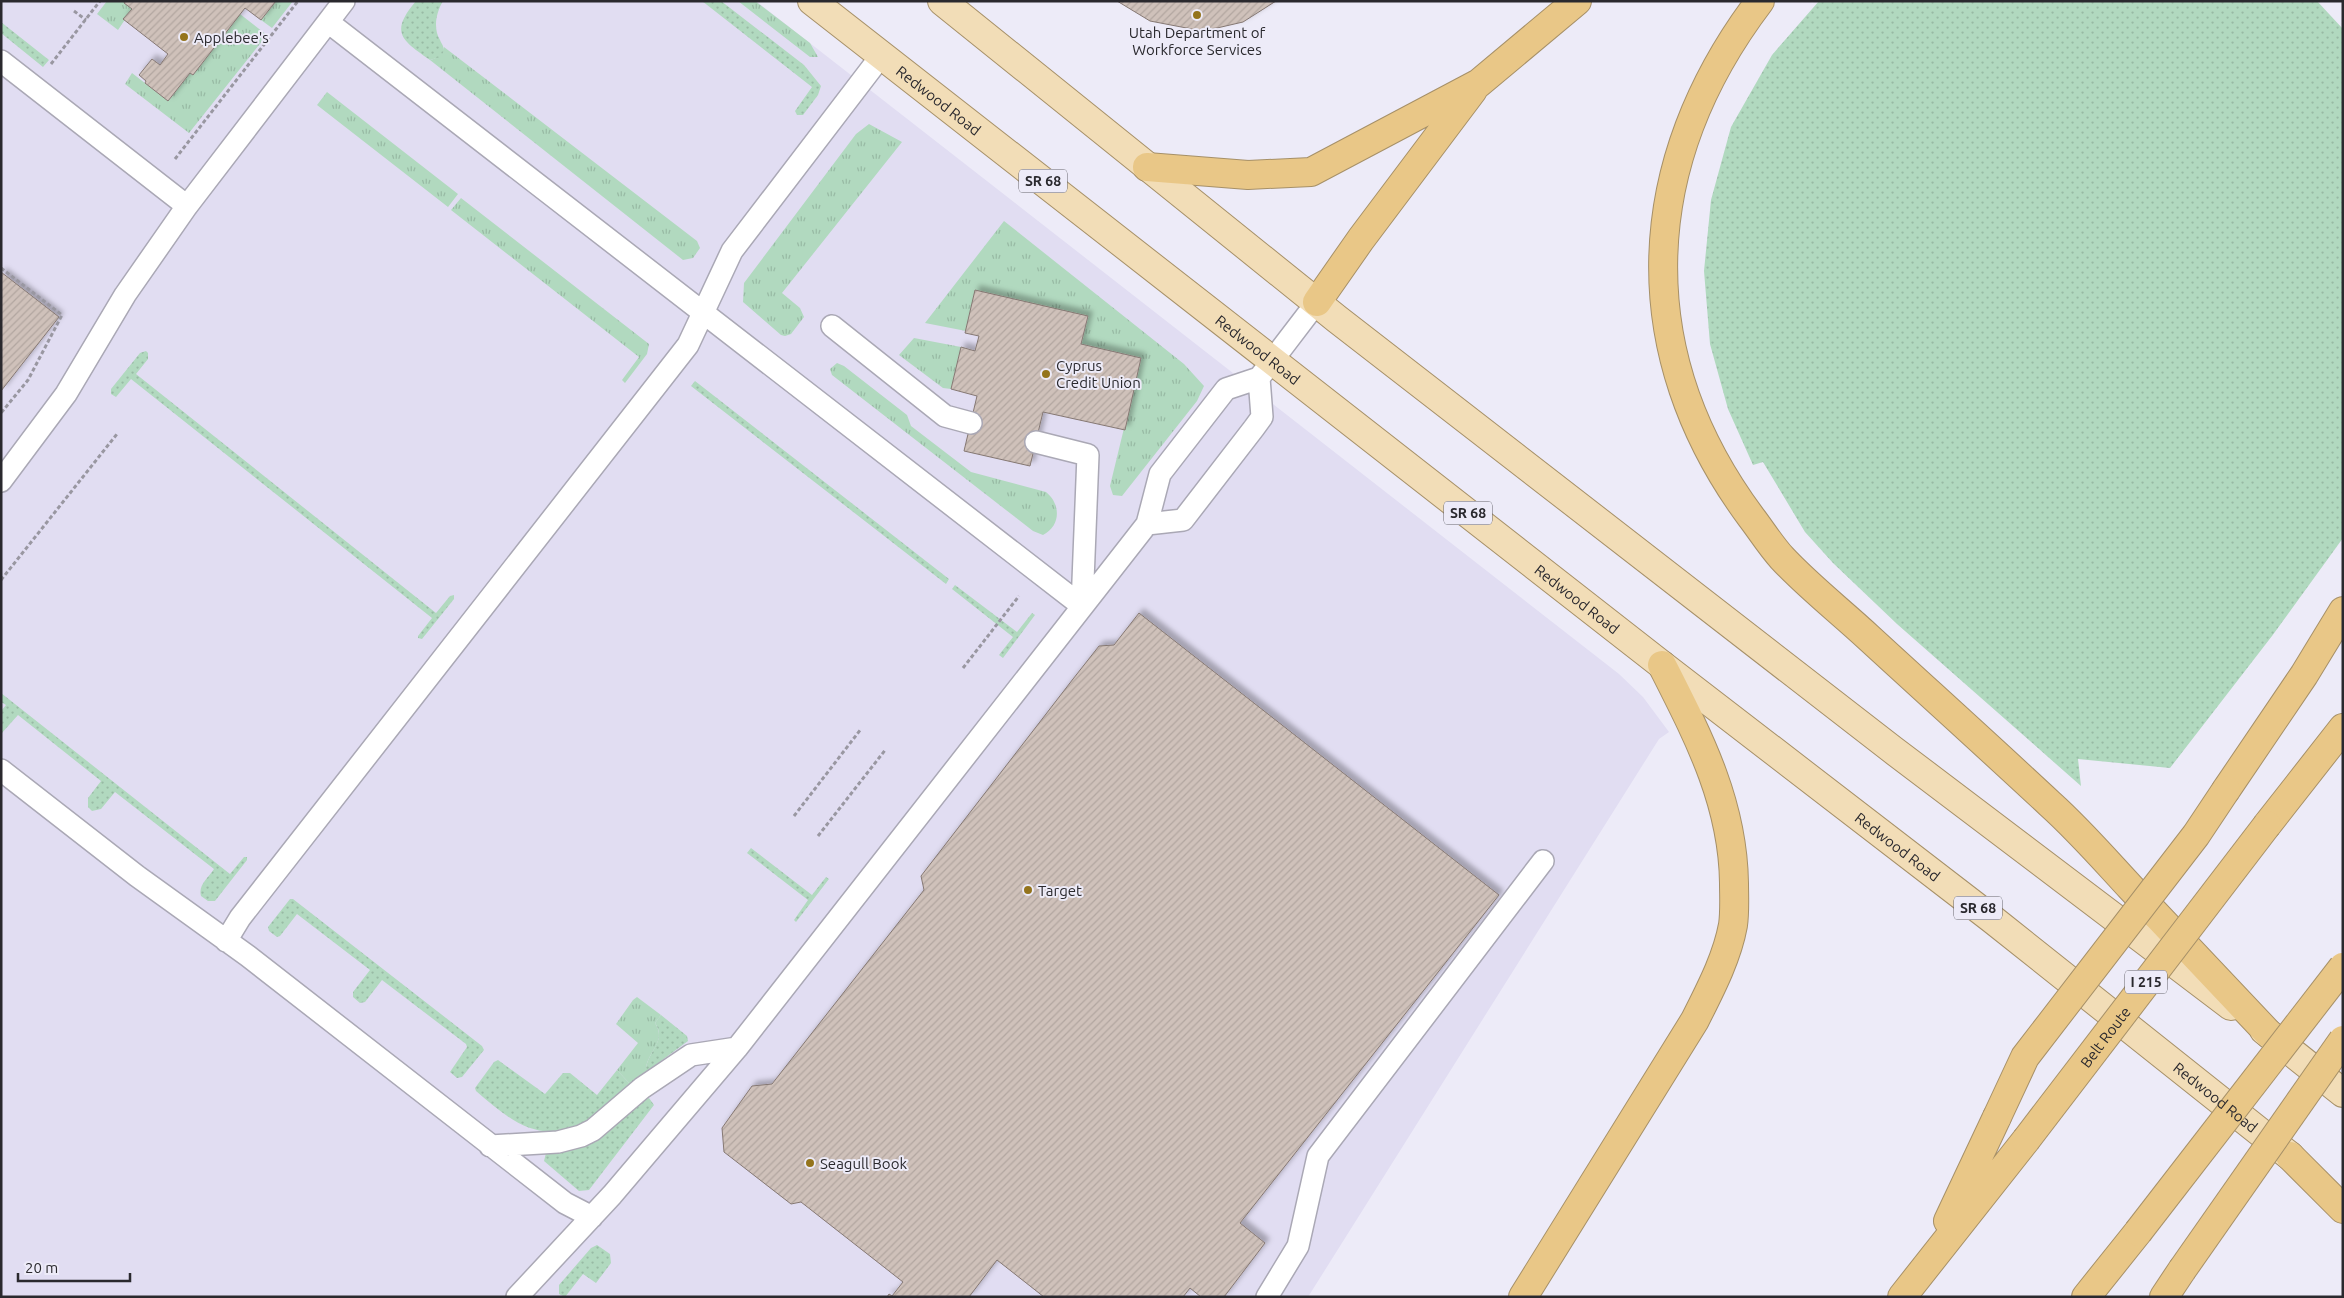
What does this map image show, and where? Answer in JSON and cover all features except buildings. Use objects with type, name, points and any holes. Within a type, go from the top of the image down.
[{"type":"highway","points":[[1147,167],[1248,175],[1311,172],[1479,83],[1577,1]]},
{"type":"highway","points":[[1760,1],[1736,34],[1708,83],[1686,132],[1672,188],[1663,236],[1663,284],[1669,334],[1681,385],[1699,430],[1731,490],[1781,558],[2063,815],[2270,1034]]},
{"type":"highway","points":[[1317,302],[1360,239],[1479,83]]},
{"type":"highway","points":[[1927,1265],[2025,1057],[2196,835],[2304,675],[2343,611]]},
{"type":"highway","points":[[1523,1297],[1695,1020],[1721,963],[1733,924],[1734,858],[1729,825],[1701,742],[1662,665]]},
{"type":"highway","name":"Belt Route","points":[[1902,1297],[2026,1140],[2343,728]]},
{"type":"highway","points":[[2086,1297],[2343,967]]},
{"type":"highway","points":[[2164,1297],[2343,1040]]},
{"type":"highway","points":[[2290,1156],[2343,1209]]},
{"type":"main road","name":"Redwood Road","points":[[812,1],[1266,369],[1662,665],[1992,919],[2343,1197]]},
{"type":"main road","points":[[942,1],[1317,302],[1893,750],[2270,1034],[2343,1093]]},
{"type":"lane","points":[[1,481],[66,394],[125,295],[187,206],[344,1]]},
{"type":"lane","points":[[328,22],[1082,606]]},
{"type":"lane","points":[[226,941],[240,918],[688,345],[732,251],[881,56]]},
{"type":"lane","points":[[1,61],[187,206]]},
{"type":"lane","points":[[517,1297],[592,1217],[662,1138],[737,1048],[1147,524],[1160,474],[1226,389],[1266,369],[1317,302]]},
{"type":"lane","points":[[832,326],[945,416],[971,423]]},
{"type":"lane","points":[[1147,524],[1183,520],[1219,474],[1262,416],[1266,369]]},
{"type":"lane","points":[[1036,442],[1088,455],[1082,606]]},
{"type":"lane","points":[[1,770],[137,876],[248,956],[565,1203],[592,1217]]},
{"type":"lane","points":[[1267,1297],[1298,1246],[1318,1156],[1543,861]]},
{"type":"lane","points":[[490,1146],[558,1142],[581,1136],[593,1130],[642,1088],[691,1056],[737,1048]]},
{"type":"path","points":[[48,68],[100,1]]},
{"type":"path","points":[[170,165],[298,1]]},
{"type":"path","points":[[74,11],[86,20]]},
{"type":"path","points":[[1,268],[62,315],[28,380],[1,413]]},
{"type":"path","points":[[1,580],[117,434]]},
{"type":"path","points":[[963,668],[1038,572]]},
{"type":"path","points":[[794,816],[861,729]]},
{"type":"path","points":[[818,836],[886,749]]},
{"type":"shaded area","points":[[1,1],[756,1],[1619,674],[1643,697],[1669,732],[1659,739],[1308,1297],[1,1297]]},
{"type":"green space","points":[[107,1],[125,1],[124,3],[132,9],[118,30],[97,14]]},
{"type":"green space","points":[[276,1],[293,1],[272,28],[261,20]]},
{"type":"green space","points":[[416,1],[443,1],[436,20],[438,35],[444,49],[440,57],[430,60],[412,47],[402,35],[403,21]]},
{"type":"green space","points":[[702,1],[721,1],[804,65],[821,86],[818,95],[803,115],[797,115],[795,111],[812,87]]},
{"type":"green space","points":[[738,1],[755,1],[810,43],[818,57],[810,57]]},
{"type":"green space","points":[[1819,1],[2317,1],[2343,29],[2343,538],[2272,636],[2170,768],[2078,759],[2081,786],[1897,624],[1833,563],[1805,532],[1763,462],[1753,465],[1728,409],[1710,344],[1704,271],[1711,200],[1731,127],[1772,55]]},
{"type":"green space","points":[[240,14],[267,35],[189,133],[125,84],[132,73],[168,101],[190,73],[193,75]]},
{"type":"green space","points":[[1,22],[49,60],[43,67],[1,33]]},
{"type":"green space","points":[[444,47],[697,241],[700,248],[693,258],[683,260],[430,60],[438,57],[444,50]]},
{"type":"green space","points":[[327,92],[458,194],[448,207],[317,105]]},
{"type":"green space","points":[[869,124],[902,142],[782,293],[800,308],[804,317],[791,334],[781,335],[743,302],[744,283],[856,134]]},
{"type":"green space","points":[[461,198],[649,344],[647,354],[625,383],[622,380],[639,357],[451,210]]},
{"type":"green space","points":[[1004,221],[1184,364],[1204,386],[1197,401],[1122,496],[1113,495],[1110,486],[1141,358],[1081,344],[1088,317],[966,331],[925,323]]},
{"type":"green space","points":[[914,338],[961,347],[951,389],[943,388],[899,355]]},
{"type":"green space","points":[[146,351],[148,359],[136,374],[436,613],[450,596],[454,595],[454,599],[422,639],[418,638],[418,636],[432,618],[131,379],[116,397],[111,394],[111,389],[140,353]]},
{"type":"green space","points":[[837,363],[844,366],[907,415],[911,426],[971,472],[1046,492],[1051,497],[1056,509],[1056,521],[1053,526],[1043,535],[1033,531],[832,375],[830,369]]},
{"type":"green space","points":[[695,381],[949,579],[946,584],[691,386]]},
{"type":"green space","points":[[955,585],[1017,632],[1032,613],[1035,615],[1003,658],[999,655],[1013,637],[952,589]]},
{"type":"green space","points":[[1,693],[230,874],[244,857],[247,857],[247,860],[215,901],[208,901],[201,896],[200,892],[202,885],[214,869],[115,792],[101,809],[92,811],[88,807],[88,798],[101,781],[18,715],[1,734],[1,711],[6,705],[1,702]]},
{"type":"green space","points":[[751,848],[812,895],[826,877],[829,879],[796,922],[794,920],[808,900],[747,853]]},
{"type":"green space","points":[[290,899],[293,899],[482,1046],[484,1050],[462,1077],[457,1078],[450,1072],[467,1047],[466,1044],[382,980],[365,1002],[360,1003],[353,997],[353,992],[370,970],[297,914],[280,936],[277,937],[269,931],[268,927]]},
{"type":"green space","points":[[637,997],[661,1015],[655,1023],[659,1036],[658,1042],[649,1059],[646,1072],[630,1084],[617,1070],[638,1043],[616,1024]]},
{"type":"green space","points":[[661,1015],[687,1036],[688,1041],[646,1072],[649,1059],[658,1042],[659,1036],[655,1023]]},
{"type":"green space","points":[[498,1060],[545,1094],[563,1073],[570,1073],[597,1095],[617,1070],[630,1084],[586,1122],[569,1129],[554,1132],[540,1131],[526,1127],[501,1112],[476,1091],[475,1088],[494,1062]]},
{"type":"green space","points":[[649,1098],[654,1105],[589,1190],[579,1191],[544,1161],[546,1153],[578,1148],[600,1137],[642,1101]]},
{"type":"green space","points":[[597,1245],[610,1254],[611,1263],[596,1283],[583,1274],[565,1297],[559,1294],[559,1285],[591,1248]]},
{"type":"place","name":"Utah Department of Workforce Services","points":[[1197,15]]},
{"type":"place","name":"Applebee's","points":[[184,37]]},
{"type":"place","name":"Cyprus Credit Union","points":[[1046,374]]},
{"type":"place","name":"Target","points":[[1028,890]]},
{"type":"place","name":"Seagull Book","points":[[810,1163]]}]
